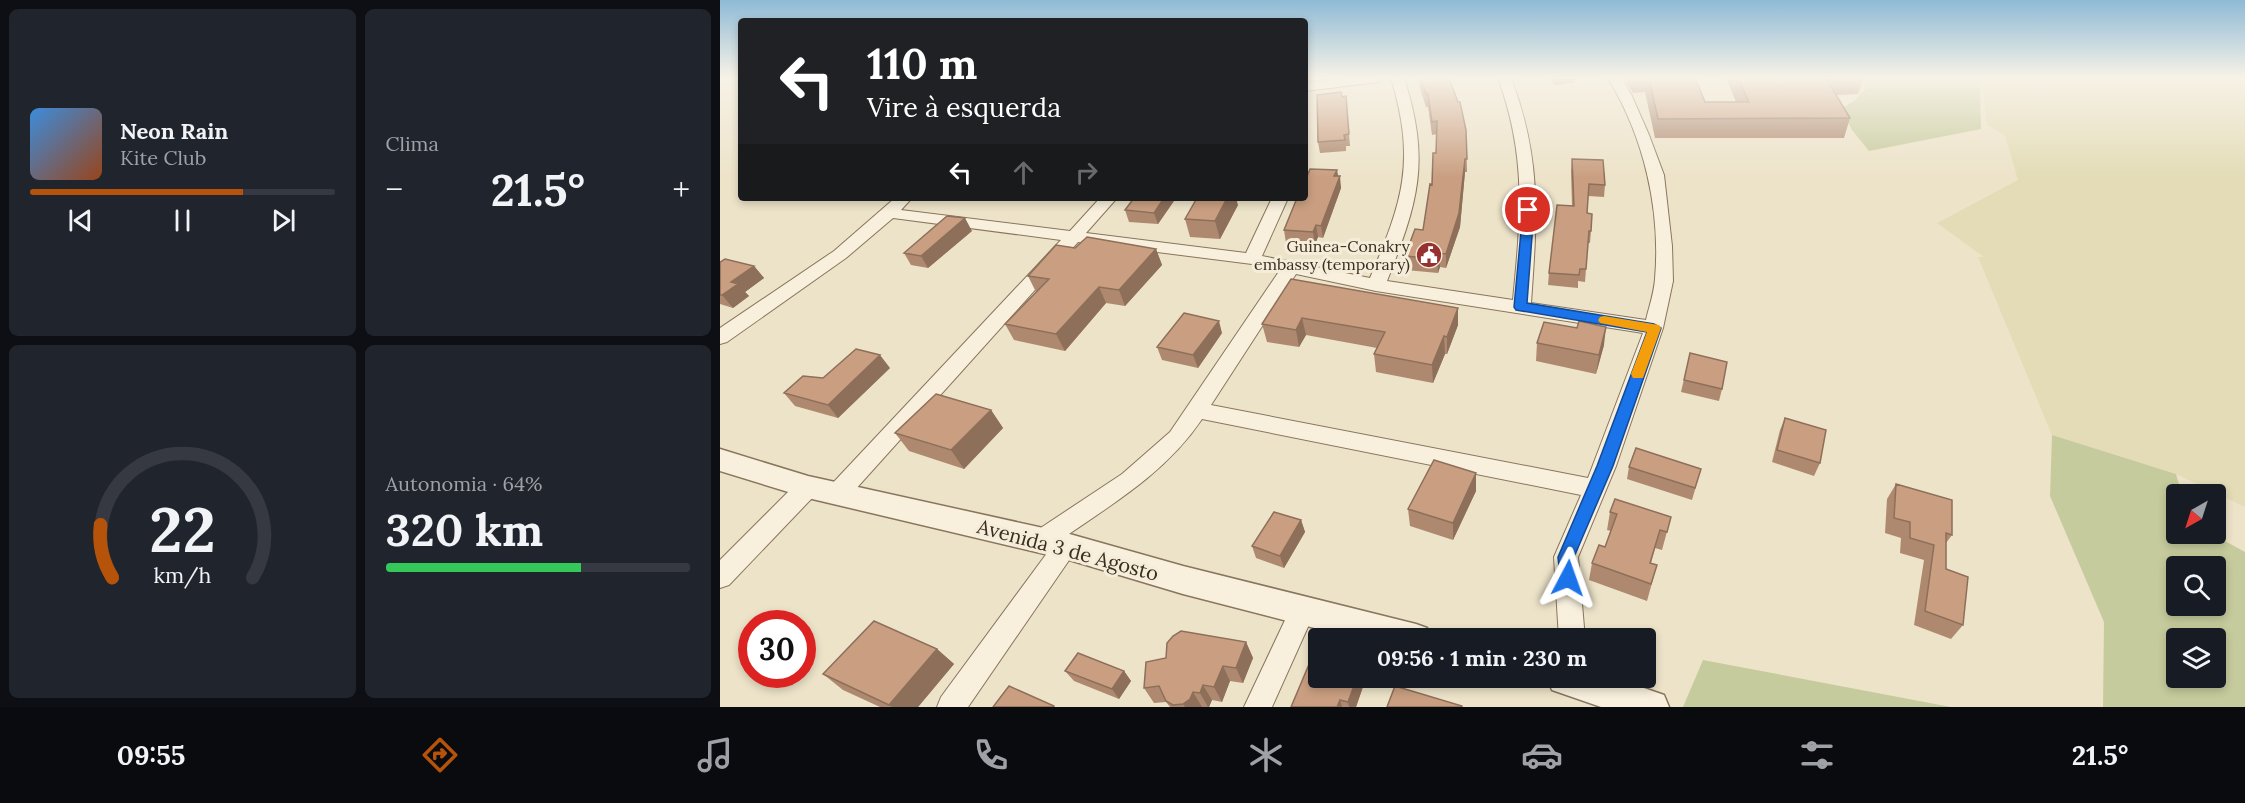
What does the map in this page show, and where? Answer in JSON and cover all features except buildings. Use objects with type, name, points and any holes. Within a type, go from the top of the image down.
[{"type":"street","points":[[1376,285],[1400,227],[1413,181],[1413,140],[1408,111]]},
{"type":"street","points":[[1517,111],[1527,155],[1529,194],[1521,307]]},
{"type":"street","points":[[1571,628],[1566,557],[1595,489],[1654,328],[1664,281],[1664,246],[1656,175],[1631,111]]},
{"type":"street","points":[[720,337],[811,275],[890,213],[901,201]]},
{"type":"street","points":[[837,494],[1106,201]]},
{"type":"street","points":[[1252,259],[1279,201]]},
{"type":"street","points":[[890,213],[993,225],[1072,238],[1252,259],[1290,269],[1376,285],[1654,328]]},
{"type":"street","points":[[951,707],[1053,543],[1156,459],[1178,438],[1290,269]]},
{"type":"street","points":[[1196,410],[1595,489]]},
{"type":"street","name":"Avenida 3 de Agosto","points":[[720,460],[808,487],[1053,543],[1183,580],[1375,628]]},
{"type":"street","points":[[720,577],[808,487]]},
{"type":"street","points":[[1258,707],[1303,609]]},
{"type":"street","points":[[1597,688],[1652,707]]},
{"type":"shaded area","points":[[1985,111],[2245,111],[2245,507],[2226,498],[2226,484],[2197,484],[2176,474],[2052,435],[1978,257],[1984,257],[1937,223],[2018,180],[2005,135],[1987,125]]},
{"type":"green space","points":[[1842,111],[1981,111],[1981,129],[1869,151],[1852,130]]},
{"type":"green space","points":[[2052,435],[2176,474],[2179,484],[2166,484],[2166,544],[2226,544],[2226,542],[2245,552],[2245,707],[2103,707],[2104,622],[2050,496]]},
{"type":"green space","points":[[1703,660],[1951,707],[1683,707]]},
{"type":"slow traffic","points":[[1604,320],[1654,328],[1638,374]]},
{"type":"place","name":"Guinea-Conakry embassy (temporary)","points":[[1429,255]]},
{"type":"route","points":[[1528,210],[1521,307],[1654,328],[1605,466],[1566,557],[1568,578]]}]
